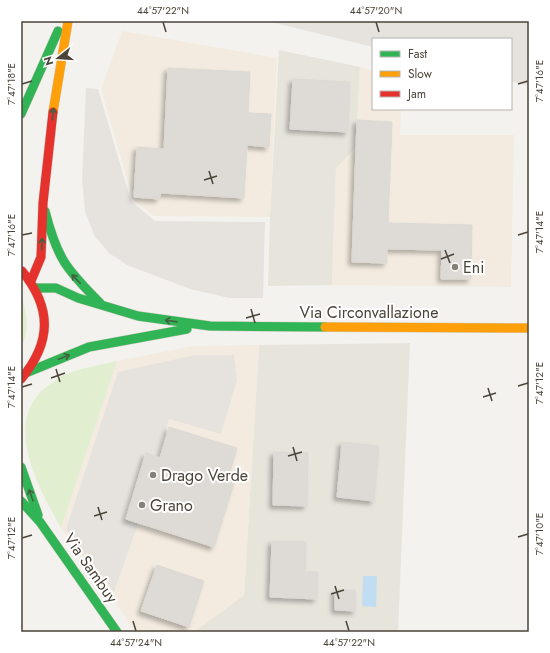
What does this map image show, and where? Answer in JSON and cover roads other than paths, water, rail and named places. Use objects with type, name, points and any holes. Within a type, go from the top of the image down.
[{"type":"main road","points":[[21,114],[63,21]]},
{"type":"main road","points":[[34,284],[41,257],[43,203],[55,94],[68,21]]},
{"type":"main road","points":[[43,203],[54,245],[63,263],[73,276],[104,306]]},
{"type":"main road","points":[[21,270],[34,284],[44,309],[46,331],[40,353],[28,372],[21,379]]},
{"type":"main road","name":"Via Circonvallazione","points":[[34,284],[56,288],[104,306],[138,316],[210,326],[529,328]]},
{"type":"main road","name":"Via Circonvallazione","points":[[28,372],[89,347],[128,339],[210,326]]},
{"type":"main road","name":"Via Sambuy","points":[[21,467],[40,522]]},
{"type":"main road","name":"Via Sambuy","points":[[21,501],[40,522],[117,632]]},
{"type":"water","points":[[363,576],[377,576],[376,607],[362,606]]},
{"type":"place","name":"Eni","points":[[455,267]]},
{"type":"place","name":"Drago Verde","points":[[153,475]]},
{"type":"place","name":"Grano","points":[[142,505]]}]
